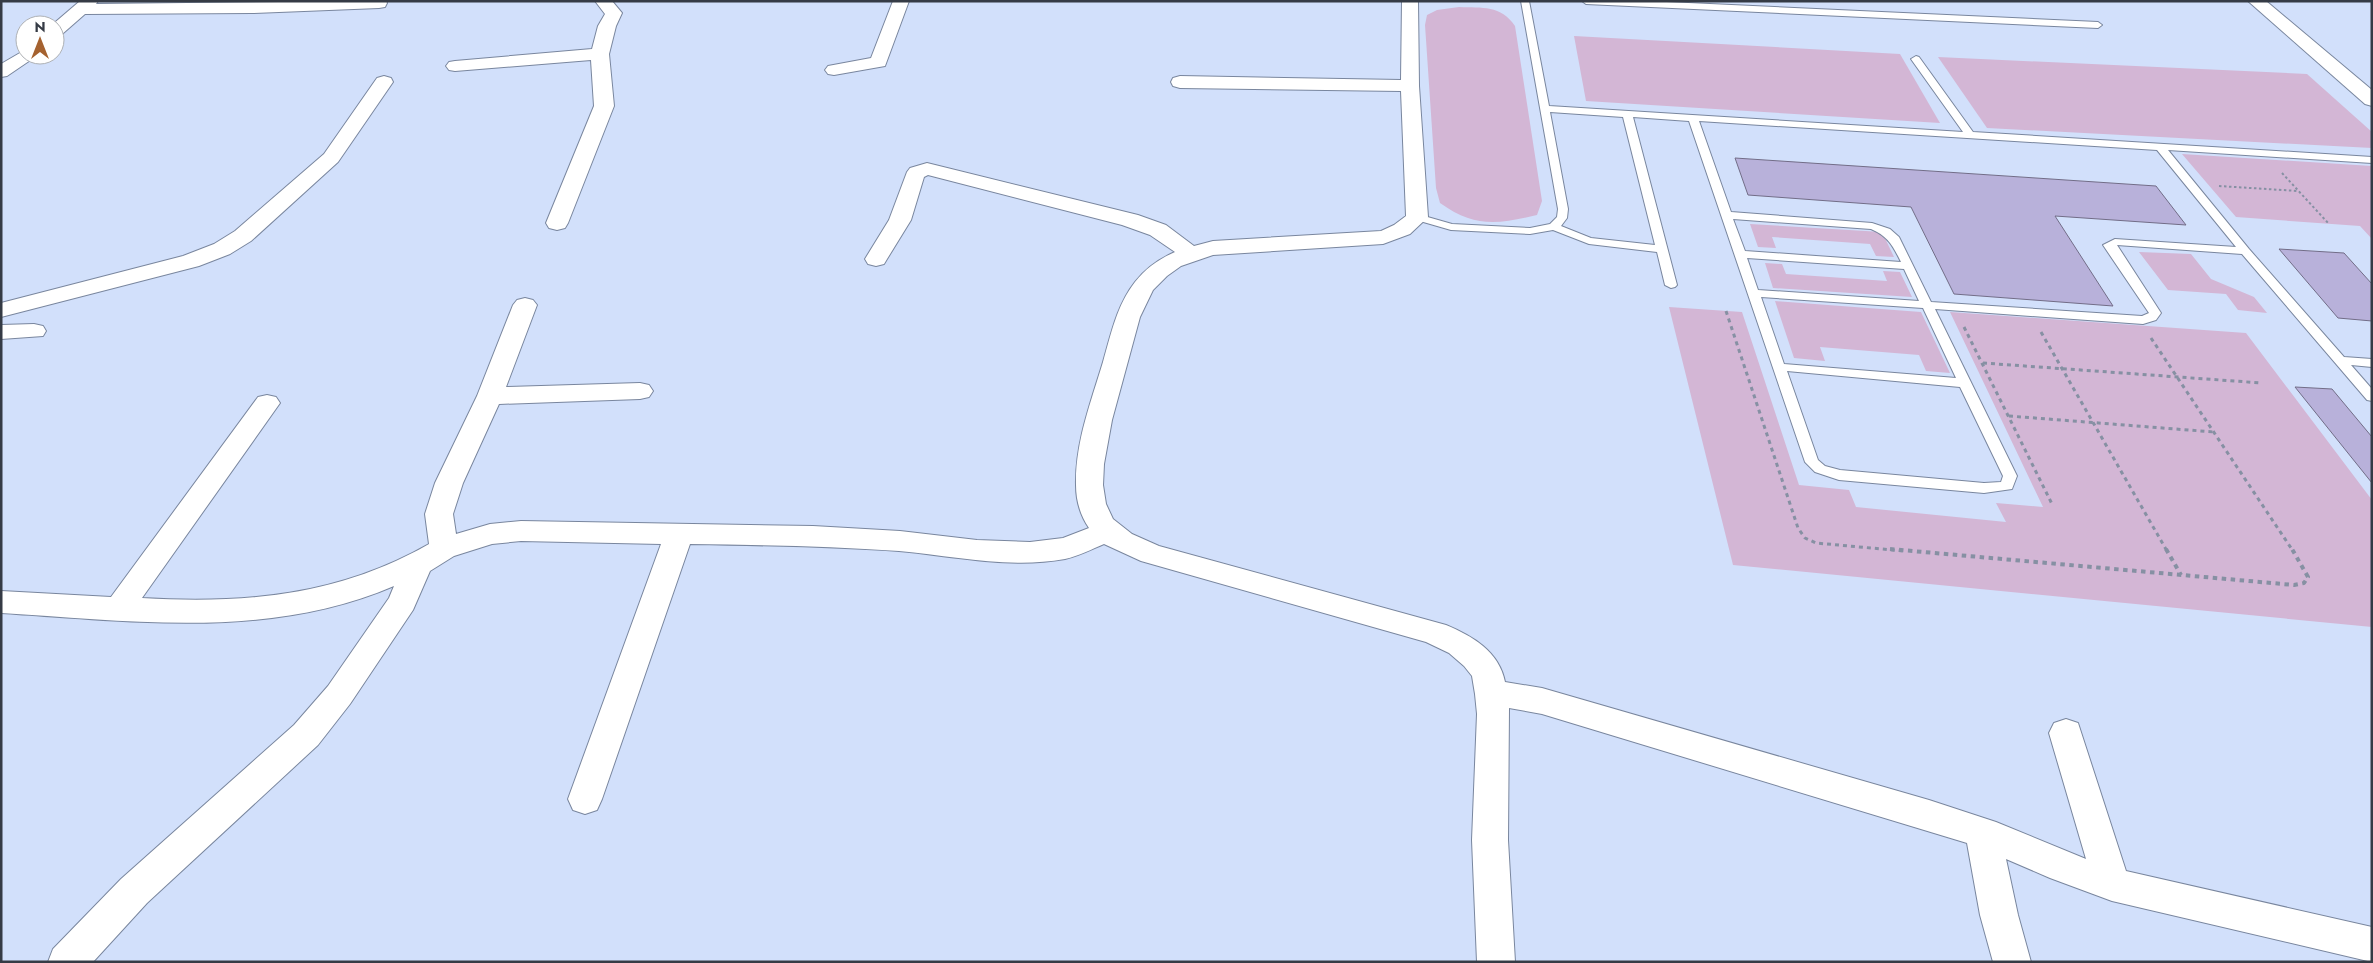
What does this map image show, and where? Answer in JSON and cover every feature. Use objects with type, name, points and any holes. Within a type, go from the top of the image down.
[{"type":"street","points":[[557,223],[604,106],[600,54],[607,26],[614,17],[614,13],[603,1]]},
{"type":"street","points":[[834,70],[879,62],[902,1]]},
{"type":"street","points":[[1410,1],[1410,86],[1417,217],[1396,234],[1383,237],[1235,245],[1190,254],[1174,261],[1151,278],[1132,307],[1099,419],[1092,454],[1090,481],[1092,501],[1098,519],[1107,532],[1127,544],[1151,554],[1435,633],[1460,644],[1475,657],[1487,673],[1493,714],[1490,840],[1496,962]]},
{"type":"street","points":[[2256,1],[2369,97]]},
{"type":"street","points":[[65,22],[85,5],[253,8],[379,3]]},
{"type":"street","points":[[455,66],[600,54]]},
{"type":"street","points":[[1,72],[15,62]]},
{"type":"street","points":[[1,310],[191,261],[222,249],[243,236],[331,158],[384,82]]},
{"type":"street","points":[[1180,82],[1410,86]]},
{"type":"street","points":[[876,259],[900,220],[914,177],[917,172],[928,169],[1130,220],[1158,230],[1190,254]]},
{"type":"street","points":[[67,962],[134,891],[306,735],[340,695],[431,556],[439,514],[449,483],[490,396],[525,306]]},
{"type":"street","points":[[1,332],[34,331]]},
{"type":"street","points":[[490,396],[640,391]]},
{"type":"street","points":[[120,607],[267,403]]},
{"type":"street","points":[[1,602],[120,607],[200,613],[271,608],[329,596],[373,583],[431,556],[490,534],[521,532],[812,536],[900,541],[977,550],[1030,552],[1066,548],[1107,532]]},
{"type":"street","points":[[585,799],[679,534]]},
{"type":"street","points":[[1491,694],[1512,695],[1542,701],[1929,815],[1983,833],[2064,867],[2112,884],[2372,945]]},
{"type":"street","points":[[2066,733],[2112,884]]},
{"type":"street","points":[[1983,833],[1999,915],[2012,962]]},
{"type":"lane","points":[[1525,1],[1564,209],[1562,218],[1554,227]]},
{"type":"lane","points":[[1586,1],[2098,25]]},
{"type":"lane","points":[[1916,58],[1970,135]]},
{"type":"lane","points":[[1546,109],[2372,160]]},
{"type":"lane","points":[[1627,114],[1671,285]]},
{"type":"lane","points":[[1693,118],[1812,462],[1820,469],[1848,476],[1984,488],[2007,486],[2010,476],[1895,239],[1886,231],[1872,226],[1727,215]]},
{"type":"lane","points":[[2160,147],[2245,251],[2372,397]]},
{"type":"lane","points":[[1417,217],[1451,227],[1530,231],[1554,227],[1589,241],[1662,249]]},
{"type":"lane","points":[[1754,293],[2143,320],[2152,317],[2155,313],[2109,245],[2115,242],[2245,251]]},
{"type":"lane","points":[[1740,254],[1908,266]]},
{"type":"lane","points":[[2340,360],[2372,363]]},
{"type":"lane","points":[[1780,368],[1965,383]]},
{"type":"path","points":[[2281,172],[2329,224]]},
{"type":"path","points":[[2218,186],[2298,191]]},
{"type":"path","points":[[1726,311],[1798,528],[1805,538],[1816,543],[2294,585],[2304,583],[2308,577],[2148,333]]},
{"type":"path","points":[[1964,325],[2052,504]]},
{"type":"path","points":[[2040,330],[2181,575]]},
{"type":"path","points":[[1983,363],[2262,383]]},
{"type":"path","points":[[2009,416],[2214,432]]},
{"type":"shaded area","points":[[1459,7],[1483,8],[1497,11],[1510,19],[1515,26],[1542,201],[1537,215],[1498,222],[1487,222],[1464,217],[1440,203],[1436,188],[1425,25],[1427,15],[1437,10]]},
{"type":"shaded area","points":[[1574,36],[1900,54],[1940,123],[1586,101]]},
{"type":"shaded area","points":[[1938,57],[2307,74],[2372,132],[2372,148],[1987,128]]},
{"type":"shaded area","points":[[2182,154],[2372,166],[2372,239],[2360,226],[2236,217]]},
{"type":"shaded area","points":[[1750,224],[1882,232],[1894,257],[1876,256],[1870,244],[1772,237],[1776,248],[1758,247]]},
{"type":"shaded area","points":[[2139,252],[2191,254],[2211,279],[2254,297],[2267,313],[2238,310],[2226,294],[2168,290]]},
{"type":"shaded area","points":[[1765,263],[1782,264],[1786,274],[1887,281],[1883,271],[1900,272],[1912,297],[1773,288]]},
{"type":"shaded area","points":[[1775,301],[1921,312],[1950,373],[1926,371],[1919,355],[1820,347],[1825,361],[1794,358]]},
{"type":"shaded area","points":[[1669,307],[1742,312],[1799,485],[1849,490],[1856,507],[2006,522],[1996,503],[2043,507],[1950,312],[2246,333],[2372,500],[2372,627],[1733,565]]},
{"type":"building","points":[[1735,158],[2156,186],[2186,225],[2055,216],[2113,306],[1954,294],[1911,207],[1748,195]]},
{"type":"building","points":[[2279,249],[2344,253],[2372,284],[2372,321],[2338,318]]},
{"type":"building","points":[[2295,387],[2332,389],[2372,437],[2372,483]]}]
